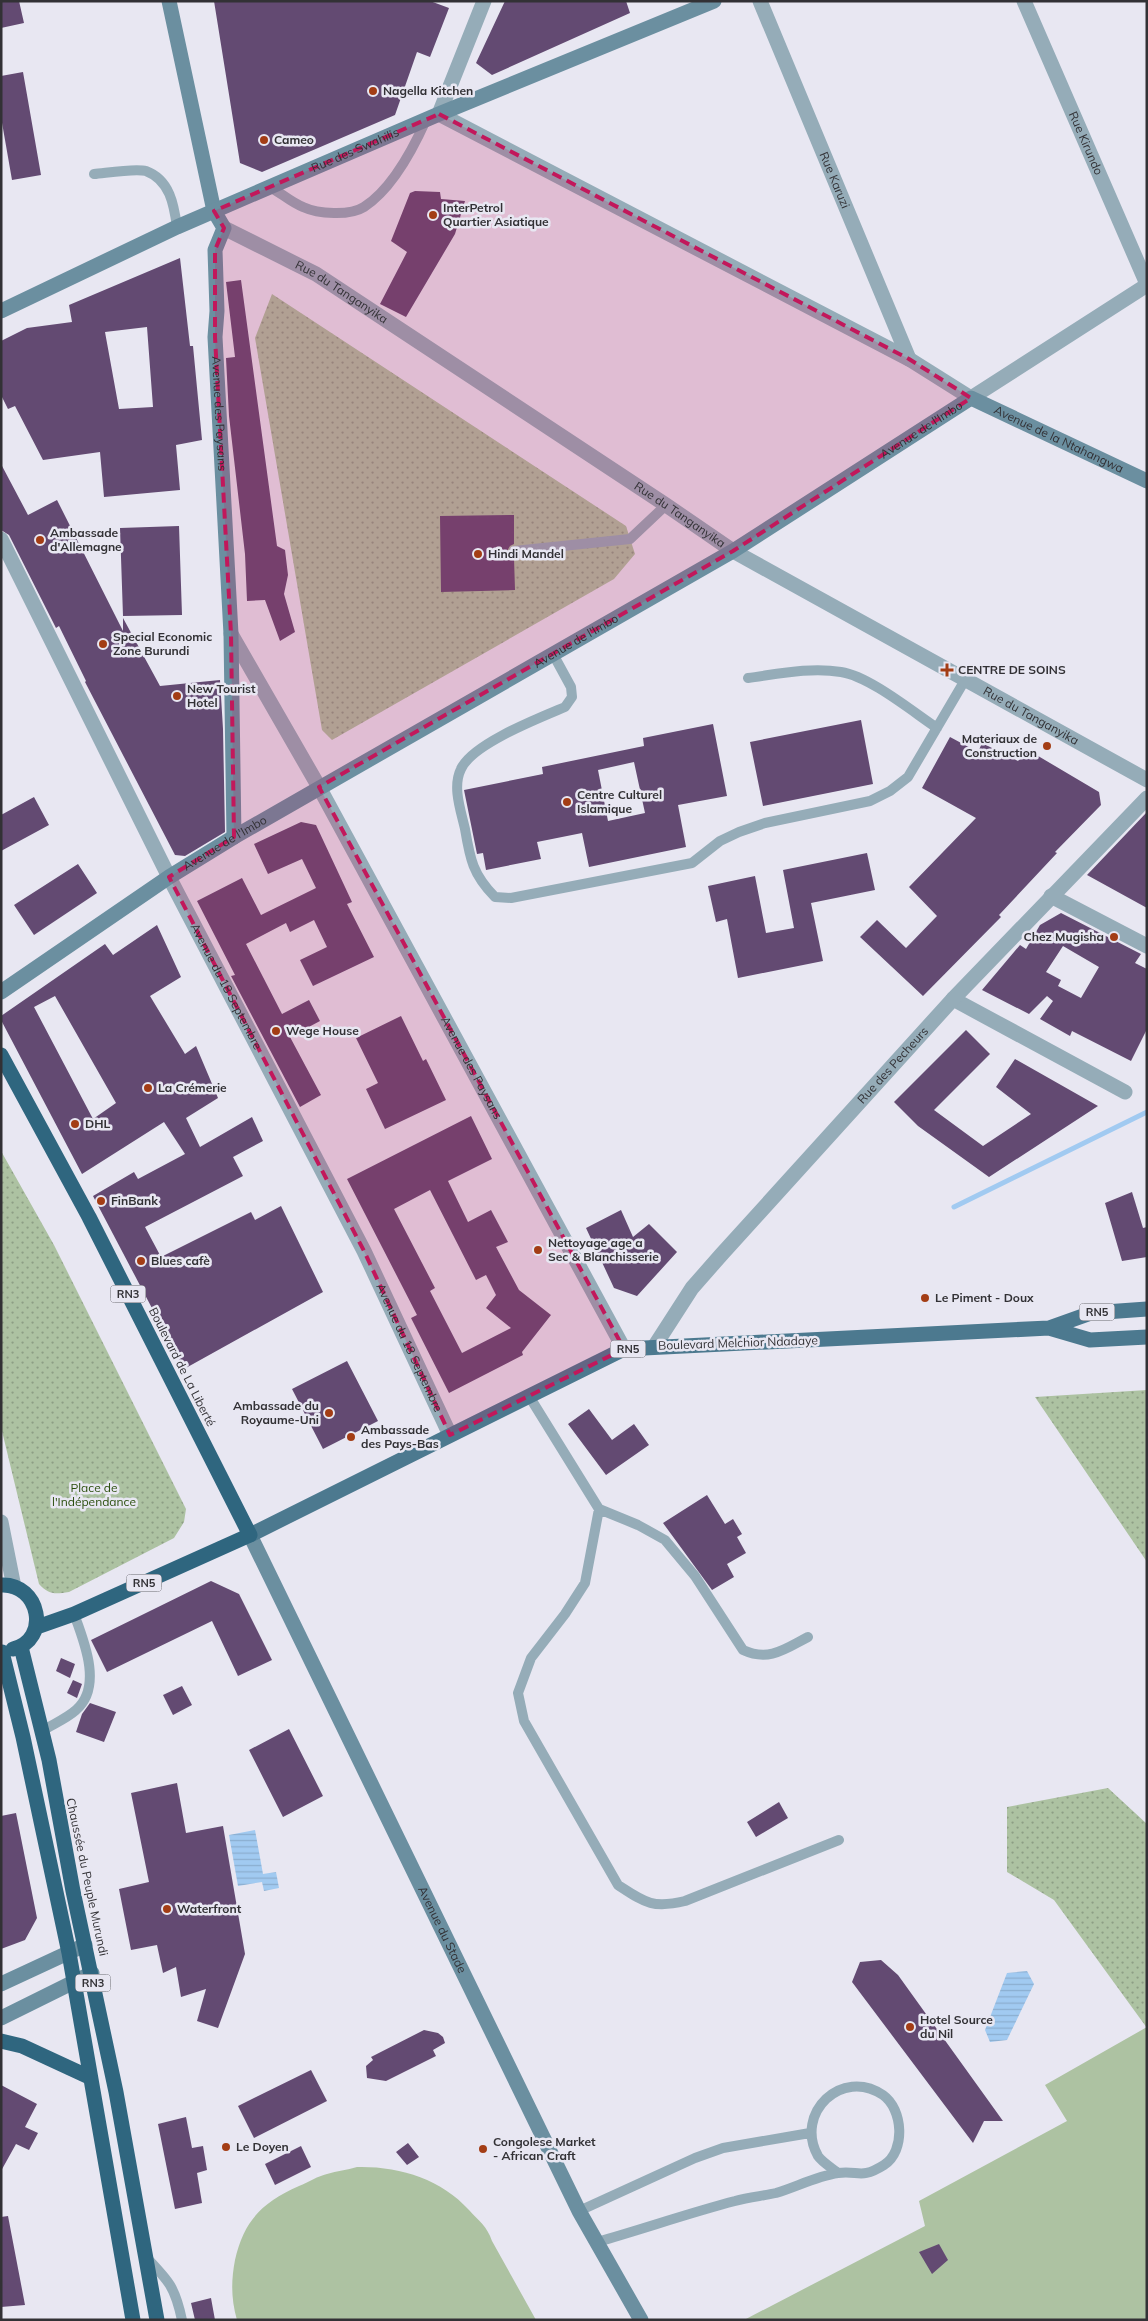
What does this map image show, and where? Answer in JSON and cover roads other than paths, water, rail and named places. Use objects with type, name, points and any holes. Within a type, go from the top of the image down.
[{"type":"highway","name":"Boulevard de La Liberté","points":[[1,1055],[89,1217],[250,1536]]},
{"type":"highway","name":"RN5","points":[[37,1626],[74,1614],[250,1536]]},
{"type":"highway","points":[[8,1586],[31,1598],[36,1612],[37,1626],[31,1638],[21,1647]]},
{"type":"highway","name":"Chaussée du Peuple Murundi","points":[[21,1647],[42,1731],[92,1973],[157,2320]]},
{"type":"highway","name":"RN3","points":[[21,1647],[2,1652],[23,1737],[69,1953],[89,2077],[133,2320]]},
{"type":"highway","points":[[1,2041],[22,2046],[89,2077]]},
{"type":"main road","name":"Boulevard Melchior Ndadaye","points":[[250,1536],[624,1349],[654,1346],[913,1336],[1050,1328],[1091,1313],[1147,1309]]},
{"type":"main road","name":"RN5","points":[[1050,1328],[1090,1340],[1147,1337]]},
{"type":"street","points":[[169,1],[214,211],[224,228]]},
{"type":"street","points":[[484,1],[432,117],[909,359],[971,398]]},
{"type":"street","name":"Rue des Swahilis","points":[[1,311],[177,227],[432,117],[714,1]]},
{"type":"street","name":"Rue Karuzi","points":[[760,1],[909,359]]},
{"type":"street","name":"Rue Kirundo","points":[[1024,1],[1147,284]]},
{"type":"street","name":"Rue du Tanganyika","points":[[224,228],[316,274],[666,504],[733,551],[1147,780]]},
{"type":"street","name":"Avenue des Paysans","points":[[224,228],[215,250],[217,311],[215,337],[231,634],[234,837]]},
{"type":"street","name":"Avenue de l'Imbo","points":[[1,992],[169,877],[234,837],[733,551],[1147,284]]},
{"type":"street","name":"Avenue de la Ntahangwa","points":[[971,398],[1147,481]]},
{"type":"street","name":"Avenue du 18 Septembre","points":[[1,539],[169,877],[364,1251],[450,1435]]},
{"type":"street","name":"Avenue des Paysans","points":[[231,634],[319,787],[624,1349]]},
{"type":"street","name":"Rue des Pecheurs","points":[[654,1346],[692,1288],[721,1255],[954,998],[1147,798]]},
{"type":"street","points":[[1051,896],[1147,946]]},
{"type":"street","points":[[954,998],[1125,1092]]},
{"type":"street","points":[[1,1522],[8,1586]]},
{"type":"street","name":"Avenue du Stade","points":[[250,1536],[580,2211],[641,2320]]},
{"type":"street","points":[[1,1984],[85,1945]]},
{"type":"street","points":[[1,2018],[92,1973]]},
{"type":"lane","points":[[270,187],[303,208],[333,214],[363,208],[394,178],[432,117]]},
{"type":"lane","points":[[94,174],[145,171],[162,182],[173,200],[177,227]]},
{"type":"lane","points":[[514,552],[630,539],[666,504]]},
{"type":"lane","points":[[554,654],[571,687],[572,697],[565,707],[475,751],[460,769],[457,789],[471,864],[480,882],[495,897],[511,898],[692,863],[720,841],[739,832],[765,823],[870,800],[890,791],[908,777],[965,680]]},
{"type":"lane","points":[[748,678],[807,671],[842,672],[883,690],[938,728]]},
{"type":"lane","points":[[529,1396],[599,1509],[638,1525],[665,1540],[695,1576],[743,1650],[755,1655],[778,1653],[808,1637]]},
{"type":"lane","points":[[599,1509],[585,1583],[565,1614],[531,1658],[518,1693],[524,1721],[618,1885],[641,1900],[664,1906],[684,1901],[839,1840]]},
{"type":"lane","points":[[42,1731],[76,1710],[86,1698],[90,1669],[84,1641],[74,1614]]},
{"type":"lane","points":[[597,2242],[736,2201],[776,2193],[838,2173],[863,2175],[886,2164],[899,2142],[898,2116],[883,2096],[860,2086],[835,2091],[816,2108],[810,2133],[818,2157],[838,2173]]},
{"type":"lane","points":[[580,2211],[695,2158],[723,2148],[810,2133]]},
{"type":"lane","points":[[145,2256],[169,2281],[178,2303],[182,2320]]},
{"type":"water","points":[[255,1830],[263,1874],[276,1872],[279,1888],[264,1891],[262,1882],[238,1886],[229,1835]]},
{"type":"water","points":[[1027,1971],[1034,1984],[1007,2040],[990,2042],[985,2030],[1007,1973]]},
{"type":"waterway","points":[[954,1207],[1147,1112]]},
{"type":"place","name":"Nagella Kitchen","points":[[373,91]]},
{"type":"place","name":"Cameo","points":[[264,140]]},
{"type":"place","name":"InterPetrol Quartier Asiatique","points":[[433,215]]},
{"type":"place","name":"Ambassade d'Allemagne","points":[[40,540]]},
{"type":"place","name":"Hindi Mandel","points":[[478,554]]},
{"type":"place","name":"Special Economic Zone Burundi","points":[[103,644]]},
{"type":"place","name":"CENTRE DE SOINS","points":[[947,670]]},
{"type":"place","name":"New Tourist Hotel","points":[[177,696]]},
{"type":"place","name":"Materiaux de Construction","points":[[1047,746]]},
{"type":"place","name":"Centre Culturel Islamique","points":[[567,802]]},
{"type":"place","name":"Chez Mugisha","points":[[1114,937]]},
{"type":"place","name":"Wege House","points":[[276,1031]]},
{"type":"place","name":"La Crémerie","points":[[148,1088]]},
{"type":"place","name":"DHL","points":[[75,1124]]},
{"type":"place","name":"FinBank","points":[[101,1201]]},
{"type":"place","name":"Nettoyage age a Sec & Blanchisserie","points":[[538,1250]]},
{"type":"place","name":"Blues cafè","points":[[141,1261]]},
{"type":"place","name":"Le Piment - Doux","points":[[925,1298]]},
{"type":"place","name":"Ambassade du Royaume-Uni","points":[[329,1413]]},
{"type":"place","name":"Ambassade des Pays-Bas","points":[[351,1437]]},
{"type":"place","name":"Waterfront","points":[[167,1909]]},
{"type":"place","name":"Hotel Source du Nil","points":[[910,2027]]},
{"type":"place","name":"Le Doyen","points":[[226,2147]]},
{"type":"place","name":"Congolese Market - African Craft","points":[[483,2149]]},
{"type":"park label","name":"Place de l'Indépendance","points":[[94,1495]]}]
